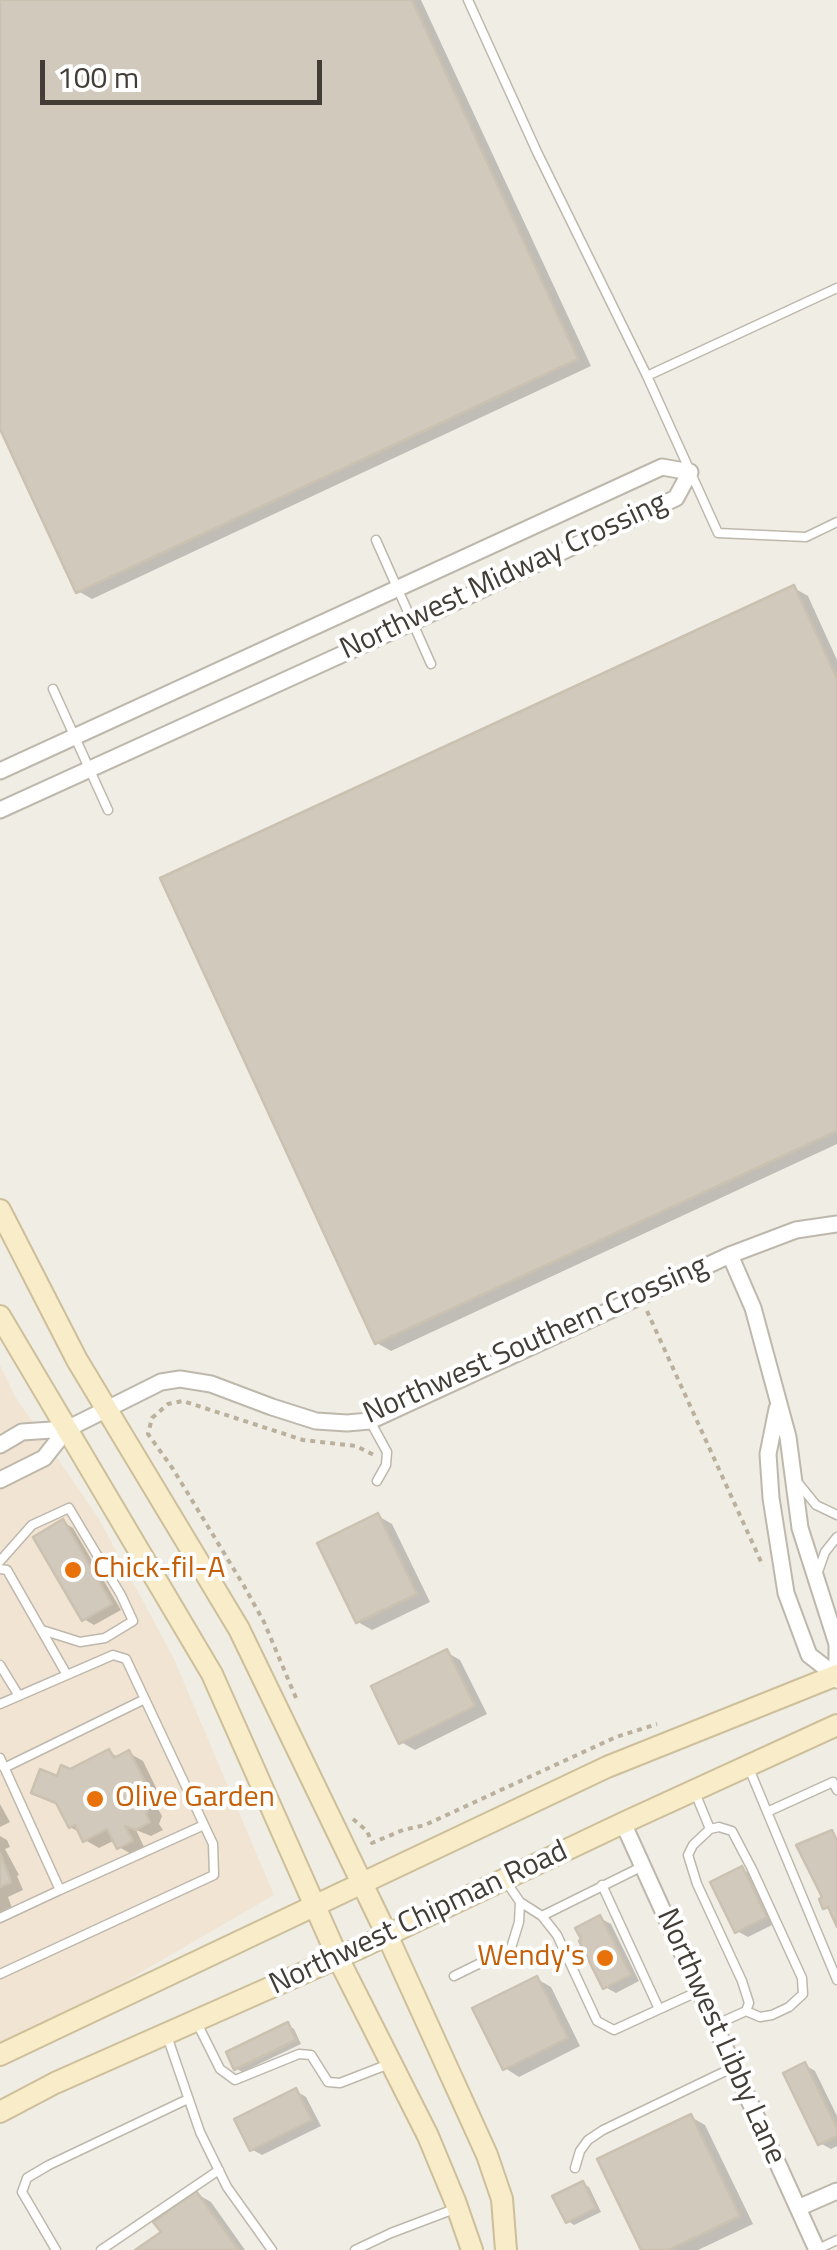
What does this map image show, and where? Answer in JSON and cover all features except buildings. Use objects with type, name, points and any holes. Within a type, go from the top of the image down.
[{"type":"street","name":"Northwest Midway Crossing","points":[[0,771],[662,468],[690,472],[676,498],[0,810]]},
{"type":"street","points":[[0,1210],[77,1360],[239,1629],[487,2155],[502,2199],[506,2250]]},
{"type":"street","name":"Northwest Southern Crossing","points":[[0,1445],[22,1432],[67,1429],[161,1382],[180,1378],[211,1384],[316,1421],[370,1421],[730,1255],[796,1230],[837,1224]]},
{"type":"street","points":[[730,1255],[753,1308],[788,1436],[800,1528],[836,1644],[836,1677]]},
{"type":"street","points":[[0,1316],[212,1674],[338,1958],[428,2136],[472,2250]]},
{"type":"street","points":[[778,1404],[768,1454],[770,1498],[786,1594],[809,1655],[836,1677]]},
{"type":"street","name":"Northwest Southern Crossing","points":[[0,1480],[44,1458],[67,1429]]},
{"type":"street","name":"Northwest Chipman Road","points":[[0,2055],[608,1766],[836,1677]]},
{"type":"street","name":"Northwest Chipman Road","points":[[0,2112],[55,2083],[387,1936],[837,1725]]},
{"type":"street","name":"Northwest Libby Lane","points":[[623,1823],[817,2250]]},
{"type":"street","points":[[798,2208],[837,2190]]},
{"type":"lane","points":[[468,0],[718,533],[806,536],[837,522]]},
{"type":"lane","points":[[647,376],[837,288]]},
{"type":"lane","points":[[376,540],[431,664]]},
{"type":"lane","points":[[54,688],[108,810]]},
{"type":"lane","points":[[370,1421],[387,1452],[377,1481]]},
{"type":"lane","points":[[794,1475],[816,1505],[837,1515]]},
{"type":"lane","points":[[0,1561],[32,1525],[69,1508],[133,1621],[105,1638],[80,1642],[42,1630]]},
{"type":"lane","points":[[817,1586],[824,1552],[837,1537]]},
{"type":"lane","points":[[0,1569],[7,1570],[67,1675]]},
{"type":"lane","points":[[0,1704],[113,1654],[126,1659],[213,1844],[214,1875],[0,1974]]},
{"type":"lane","points":[[0,1665],[20,1696]]},
{"type":"lane","points":[[2,1769],[144,1699]]},
{"type":"lane","points":[[0,1758],[60,1890]]},
{"type":"lane","points":[[748,1766],[837,1980]]},
{"type":"lane","points":[[767,1812],[835,1786]]},
{"type":"lane","points":[[694,1790],[710,1829]]},
{"type":"lane","points":[[0,1918],[204,1825]]},
{"type":"lane","points":[[715,2025],[746,2010],[749,2003],[688,1855],[692,1845],[710,1829],[720,1827],[732,1831],[802,1978],[803,1994],[772,2016],[760,2017],[746,2010]]},
{"type":"lane","points":[[542,1916],[642,1866]]},
{"type":"lane","points":[[504,1879],[520,1902],[542,1916],[557,1935],[597,2021],[614,2030],[699,1990]]},
{"type":"lane","points":[[602,1885],[659,2009]]},
{"type":"lane","points":[[454,1976],[512,1948],[520,1902]]},
{"type":"lane","points":[[196,2020],[220,2070],[235,2080],[299,2054],[311,2055],[328,2082],[340,2083],[391,2063]]},
{"type":"lane","points":[[166,2034],[200,2132],[228,2187],[272,2250]]},
{"type":"lane","points":[[575,2168],[588,2140],[603,2130],[734,2068]]},
{"type":"lane","points":[[56,2250],[22,2192],[27,2178],[188,2099]]},
{"type":"lane","points":[[101,2250],[219,2170]]},
{"type":"lane","points":[[355,2250],[458,2208]]},
{"type":"lane","points":[[817,2250],[837,2240]]},
{"type":"path","points":[[640,1295],[763,1566]]},
{"type":"path","points":[[298,1703],[264,1622],[174,1469],[148,1434],[152,1418],[168,1404],[183,1402],[302,1440],[356,1446],[386,1463]]},
{"type":"path","points":[[348,1814],[367,1831],[372,1842],[425,1825],[616,1737],[673,1719]]},
{"type":"shaded area","points":[[0,1365],[16,1398],[99,1519],[174,1659],[274,1895],[0,2054]]},
{"type":"place","name":"Chick-fil-A","points":[[73,1570]]},
{"type":"place","name":"Olive Garden","points":[[95,1799]]},
{"type":"place","name":"Wendy's","points":[[605,1958]]}]
